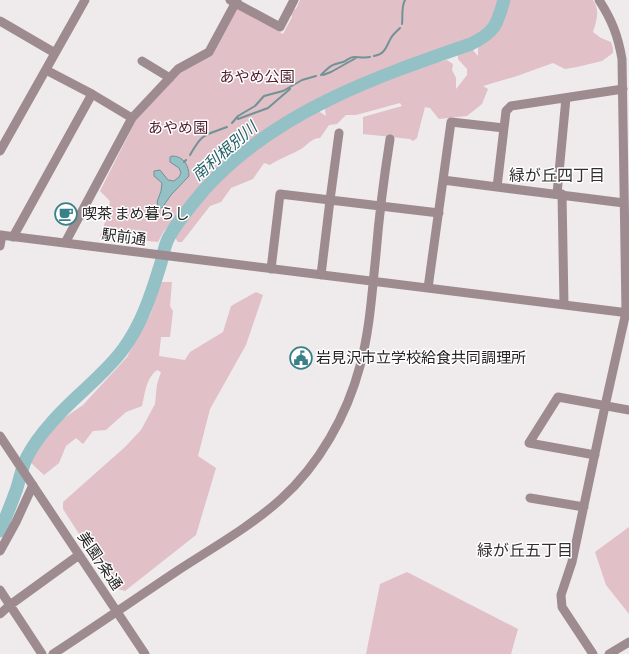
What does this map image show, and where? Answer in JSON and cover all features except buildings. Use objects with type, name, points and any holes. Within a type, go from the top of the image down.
[{"type":"street","points":[[0,151],[85,0]]},
{"type":"street","points":[[65,243],[132,118],[178,69],[209,52],[234,1],[280,27],[294,0]]},
{"type":"street","points":[[592,654],[562,607],[561,595],[572,562],[605,406],[628,313],[624,203],[622,59],[616,33],[609,16],[599,0]]},
{"type":"street","points":[[0,21],[55,53]]},
{"type":"street","points":[[142,61],[170,78]]},
{"type":"street","points":[[46,70],[92,94],[132,118]]},
{"type":"street","points":[[497,187],[506,111],[510,106],[623,89]]},
{"type":"street","points":[[13,237],[92,94]]},
{"type":"street","points":[[564,305],[560,194],[566,98]]},
{"type":"street","points":[[428,288],[451,122],[504,128]]},
{"type":"street","points":[[321,275],[339,133]]},
{"type":"street","points":[[53,654],[255,520],[282,498],[307,471],[331,436],[352,391],[363,352],[373,282],[380,206],[390,139]]},
{"type":"street","points":[[443,180],[624,203]]},
{"type":"street","points":[[271,269],[280,194],[439,213]]},
{"type":"street","points":[[0,246],[1,235]]},
{"type":"street","name":"駅前通","points":[[1,235],[628,313]]},
{"type":"street","points":[[595,455],[529,443],[558,397],[629,410]]},
{"type":"street","name":"美園7条通","points":[[0,436],[145,654]]},
{"type":"street","points":[[0,551],[16,522],[31,482]]},
{"type":"street","points":[[530,498],[584,507]]},
{"type":"street","points":[[0,614],[10,605],[79,555]]},
{"type":"street","points":[[0,590],[42,654]]},
{"type":"street","points":[[609,654],[629,642]]},
{"type":"green space","name":"あやめ公園","points":[[300,0],[499,0],[494,18],[487,30],[474,40],[451,51],[376,73],[334,91],[362,81],[380,84],[418,66],[447,60],[453,64],[452,70],[456,78],[456,89],[467,75],[467,69],[458,59],[458,52],[472,49],[478,56],[478,48],[481,42],[491,37],[503,21],[508,0],[593,0],[597,8],[597,19],[593,32],[601,38],[611,42],[613,53],[602,61],[565,69],[553,63],[483,86],[488,89],[482,104],[467,116],[439,119],[430,108],[425,107],[417,138],[413,141],[410,139],[363,134],[363,117],[402,106],[400,103],[356,115],[346,115],[337,124],[329,125],[320,138],[314,139],[301,149],[270,165],[264,163],[253,179],[231,188],[221,202],[210,206],[182,242],[178,242],[173,235],[186,208],[223,163],[164,231],[158,242],[100,236],[108,214],[110,201],[100,191],[136,120],[179,71],[211,53],[237,8],[283,34],[292,17],[291,14],[293,9],[296,9]],"holes":[[[330,92],[325,103],[326,116],[307,107],[285,119],[303,106]]]},
{"type":"green space","points":[[161,282],[172,282],[170,306],[173,311],[170,337],[161,337],[159,356],[185,360],[190,352],[223,332],[231,306],[256,292],[263,295],[246,345],[210,409],[198,456],[216,468],[196,535],[125,591],[114,588],[63,509],[63,502],[125,447],[141,430],[155,404],[157,384],[161,372],[157,370],[150,377],[146,386],[142,406],[126,412],[106,430],[93,431],[83,444],[76,438],[66,446],[59,463],[44,475],[30,462],[54,425],[83,405],[127,357],[151,313]]},
{"type":"green space","points":[[629,527],[629,614],[606,585],[595,552]]},
{"type":"green space","points":[[407,572],[518,629],[511,654],[366,654],[380,584]]},
{"type":"water","points":[[176,156],[185,162],[189,176],[171,195],[162,208],[159,208],[157,202],[162,183],[154,176],[154,171],[160,170],[168,180],[174,181],[179,177],[181,173],[179,168],[170,162],[170,157]]},
{"type":"waterway","points":[[402,24],[405,0]]},
{"type":"waterway","name":"南利根別川","points":[[0,531],[9,510],[29,452],[52,422],[107,368],[124,348],[141,319],[160,266],[165,245],[171,233],[204,190],[232,163],[262,139],[294,118],[363,84],[479,40],[494,27],[504,0]]},
{"type":"waterway","points":[[374,56],[383,52],[394,34],[400,28]]},
{"type":"waterway","points":[[321,75],[330,66],[351,58],[370,57]]},
{"type":"waterway","points":[[323,75],[356,58]]},
{"type":"waterway","points":[[232,123],[238,116],[255,106],[264,96],[283,91],[302,80],[316,76]]},
{"type":"waterway","points":[[238,119],[268,108],[290,89]]},
{"type":"waterway","points":[[190,155],[201,138],[227,127]]},
{"type":"place","name":"喫茶 まめ暮らし","points":[[66,214]]},
{"type":"place","name":"岩見沢市立学校給食共同調理所","points":[[301,358]]},
{"type":"district","name":"緑が丘四丁目","points":[[557,175]]},
{"type":"district","name":"緑が丘五丁目","points":[[525,550]]},
{"type":"park label","name":"あやめ園","points":[[178,128]]}]
